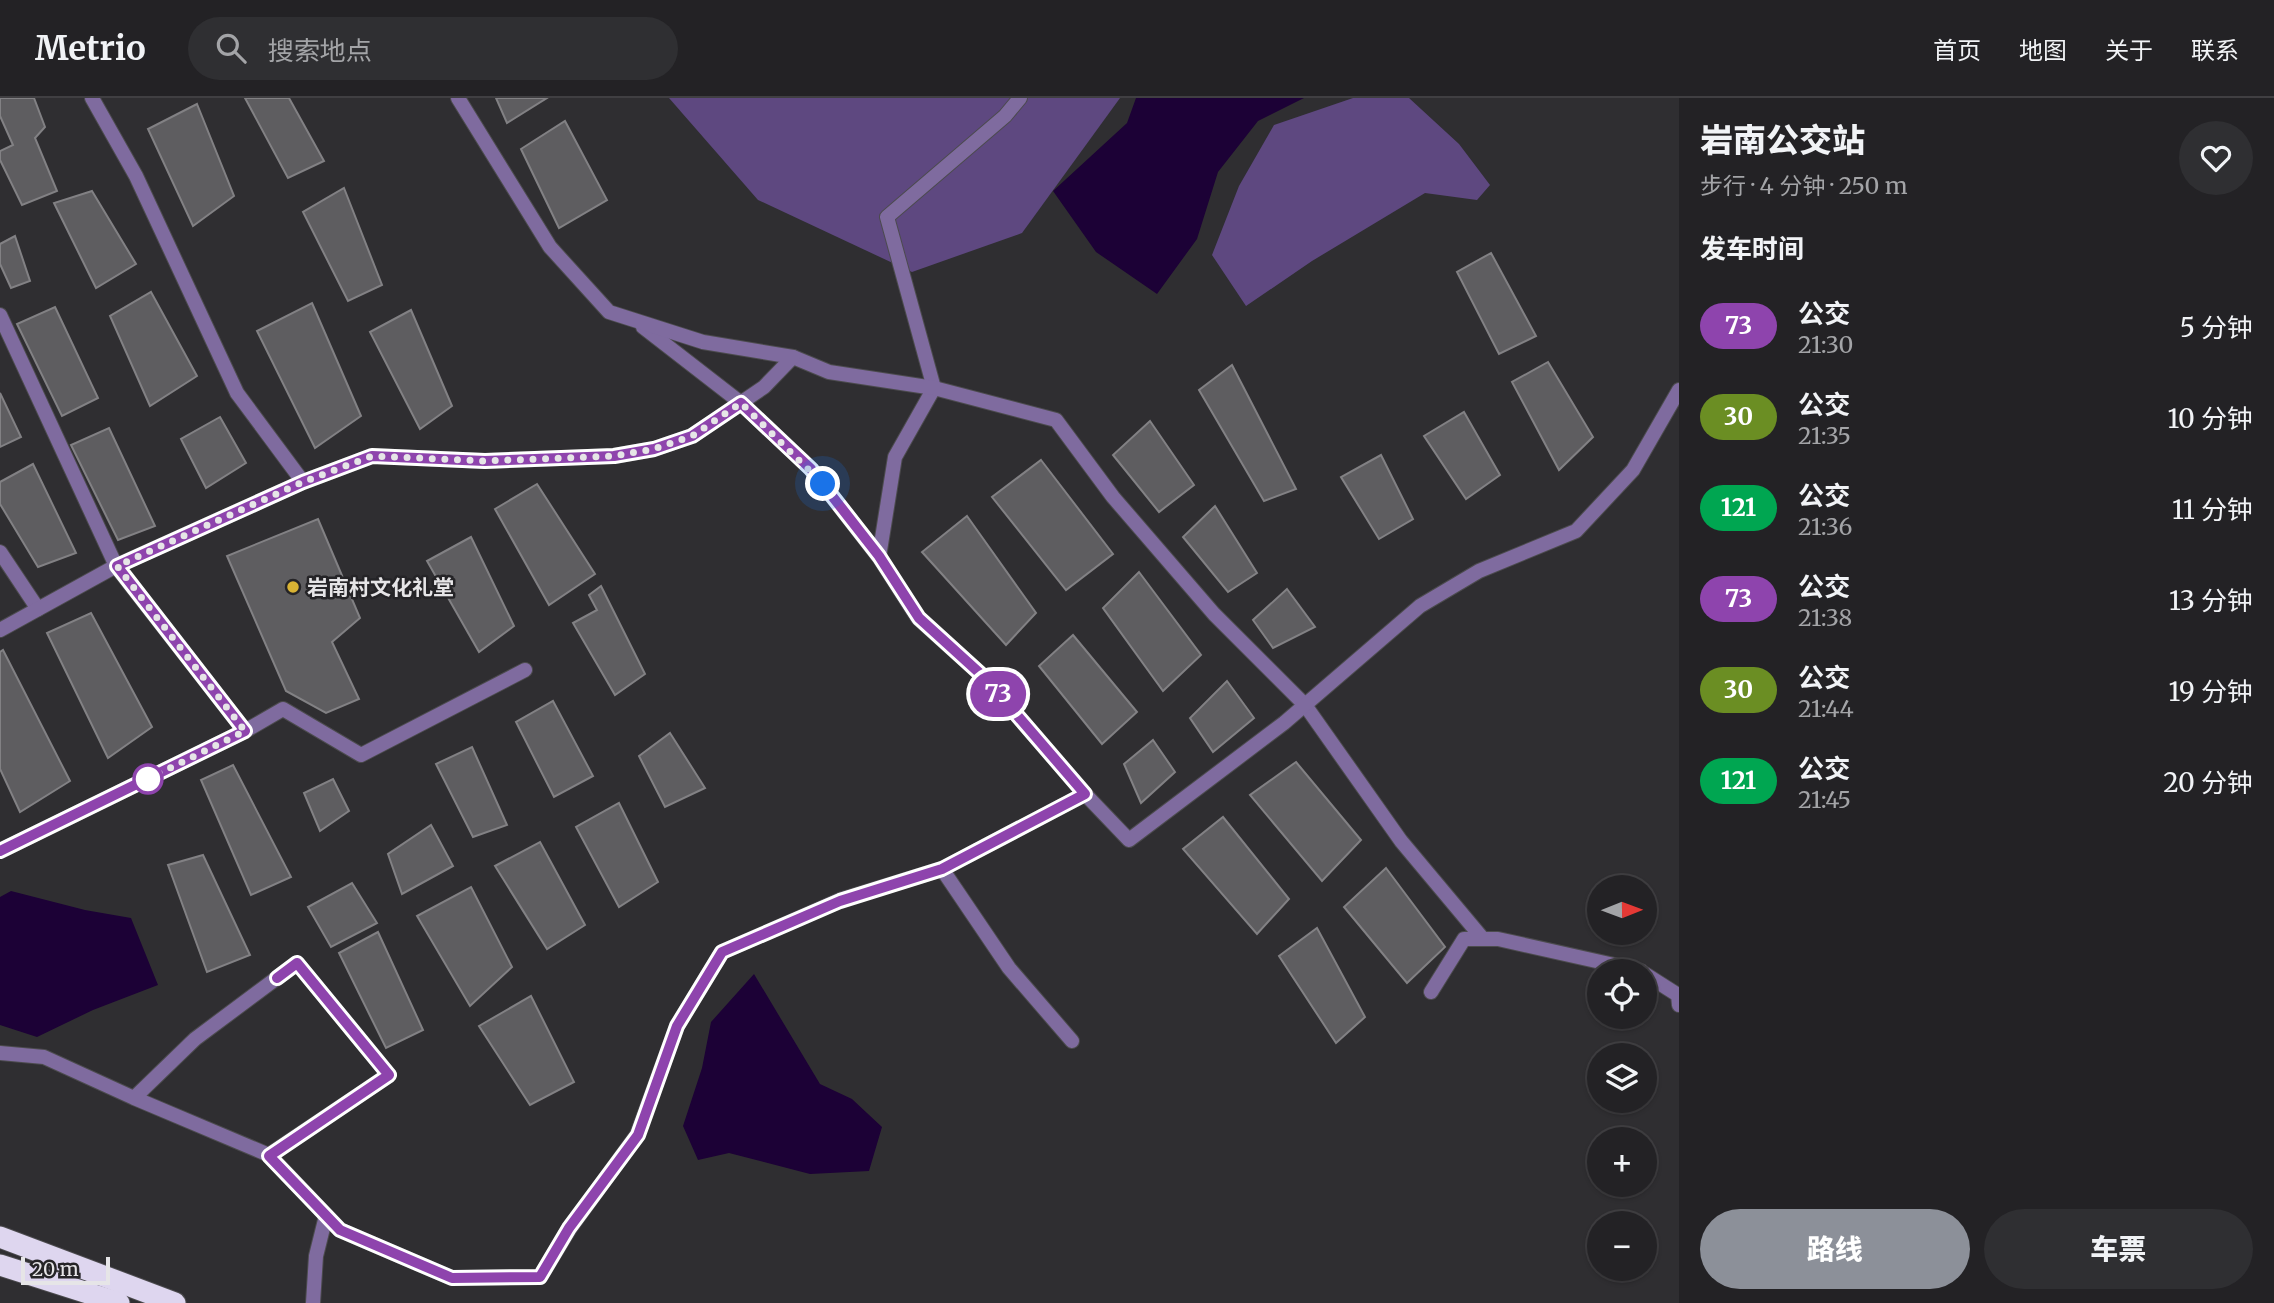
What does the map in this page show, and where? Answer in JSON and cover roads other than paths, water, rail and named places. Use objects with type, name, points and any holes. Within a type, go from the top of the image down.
[{"type":"highway","points":[[0,1237],[174,1303]]},
{"type":"highway","points":[[0,1265],[119,1303]]},
{"type":"street","points":[[92,98],[142,187],[237,393],[303,482]]},
{"type":"street","points":[[458,98],[550,247],[609,312],[704,342],[793,357],[830,372],[934,388],[1056,420],[1113,498],[1214,614],[1305,705],[1401,841],[1483,939]]},
{"type":"street","points":[[879,556],[895,457],[934,388],[887,217],[1005,116],[1020,98]]},
{"type":"street","points":[[0,315],[117,566],[245,731]]},
{"type":"street","points":[[634,320],[741,403],[811,469],[879,556],[919,618],[985,678],[1085,794],[1129,840],[1305,705],[1420,606],[1479,571],[1576,531],[1633,470],[1679,390]]},
{"type":"street","points":[[0,630],[117,566],[303,482],[372,456],[485,461],[614,456],[654,449],[692,436],[764,387],[793,357]]},
{"type":"street","points":[[0,552],[38,609]]},
{"type":"street","points":[[0,851],[245,731],[283,709],[361,755],[526,670]]},
{"type":"street","points":[[0,1053],[44,1057],[269,1156],[340,1230],[452,1278],[540,1277],[569,1228],[638,1135],[677,1026],[722,952],[840,901],[942,869],[1085,794]]},
{"type":"street","points":[[942,869],[1009,968],[1072,1041]]},
{"type":"street","points":[[1431,992],[1464,939],[1498,939],[1587,960]]},
{"type":"street","points":[[134,1098],[195,1039],[297,963],[389,1075],[269,1156]]},
{"type":"street","points":[[1657,982],[1678,995],[1679,1005]]},
{"type":"street","points":[[313,1303],[316,1256],[326,1216]]},
{"type":"place","name":"岩南村文化礼堂","points":[[293,587]]}]
